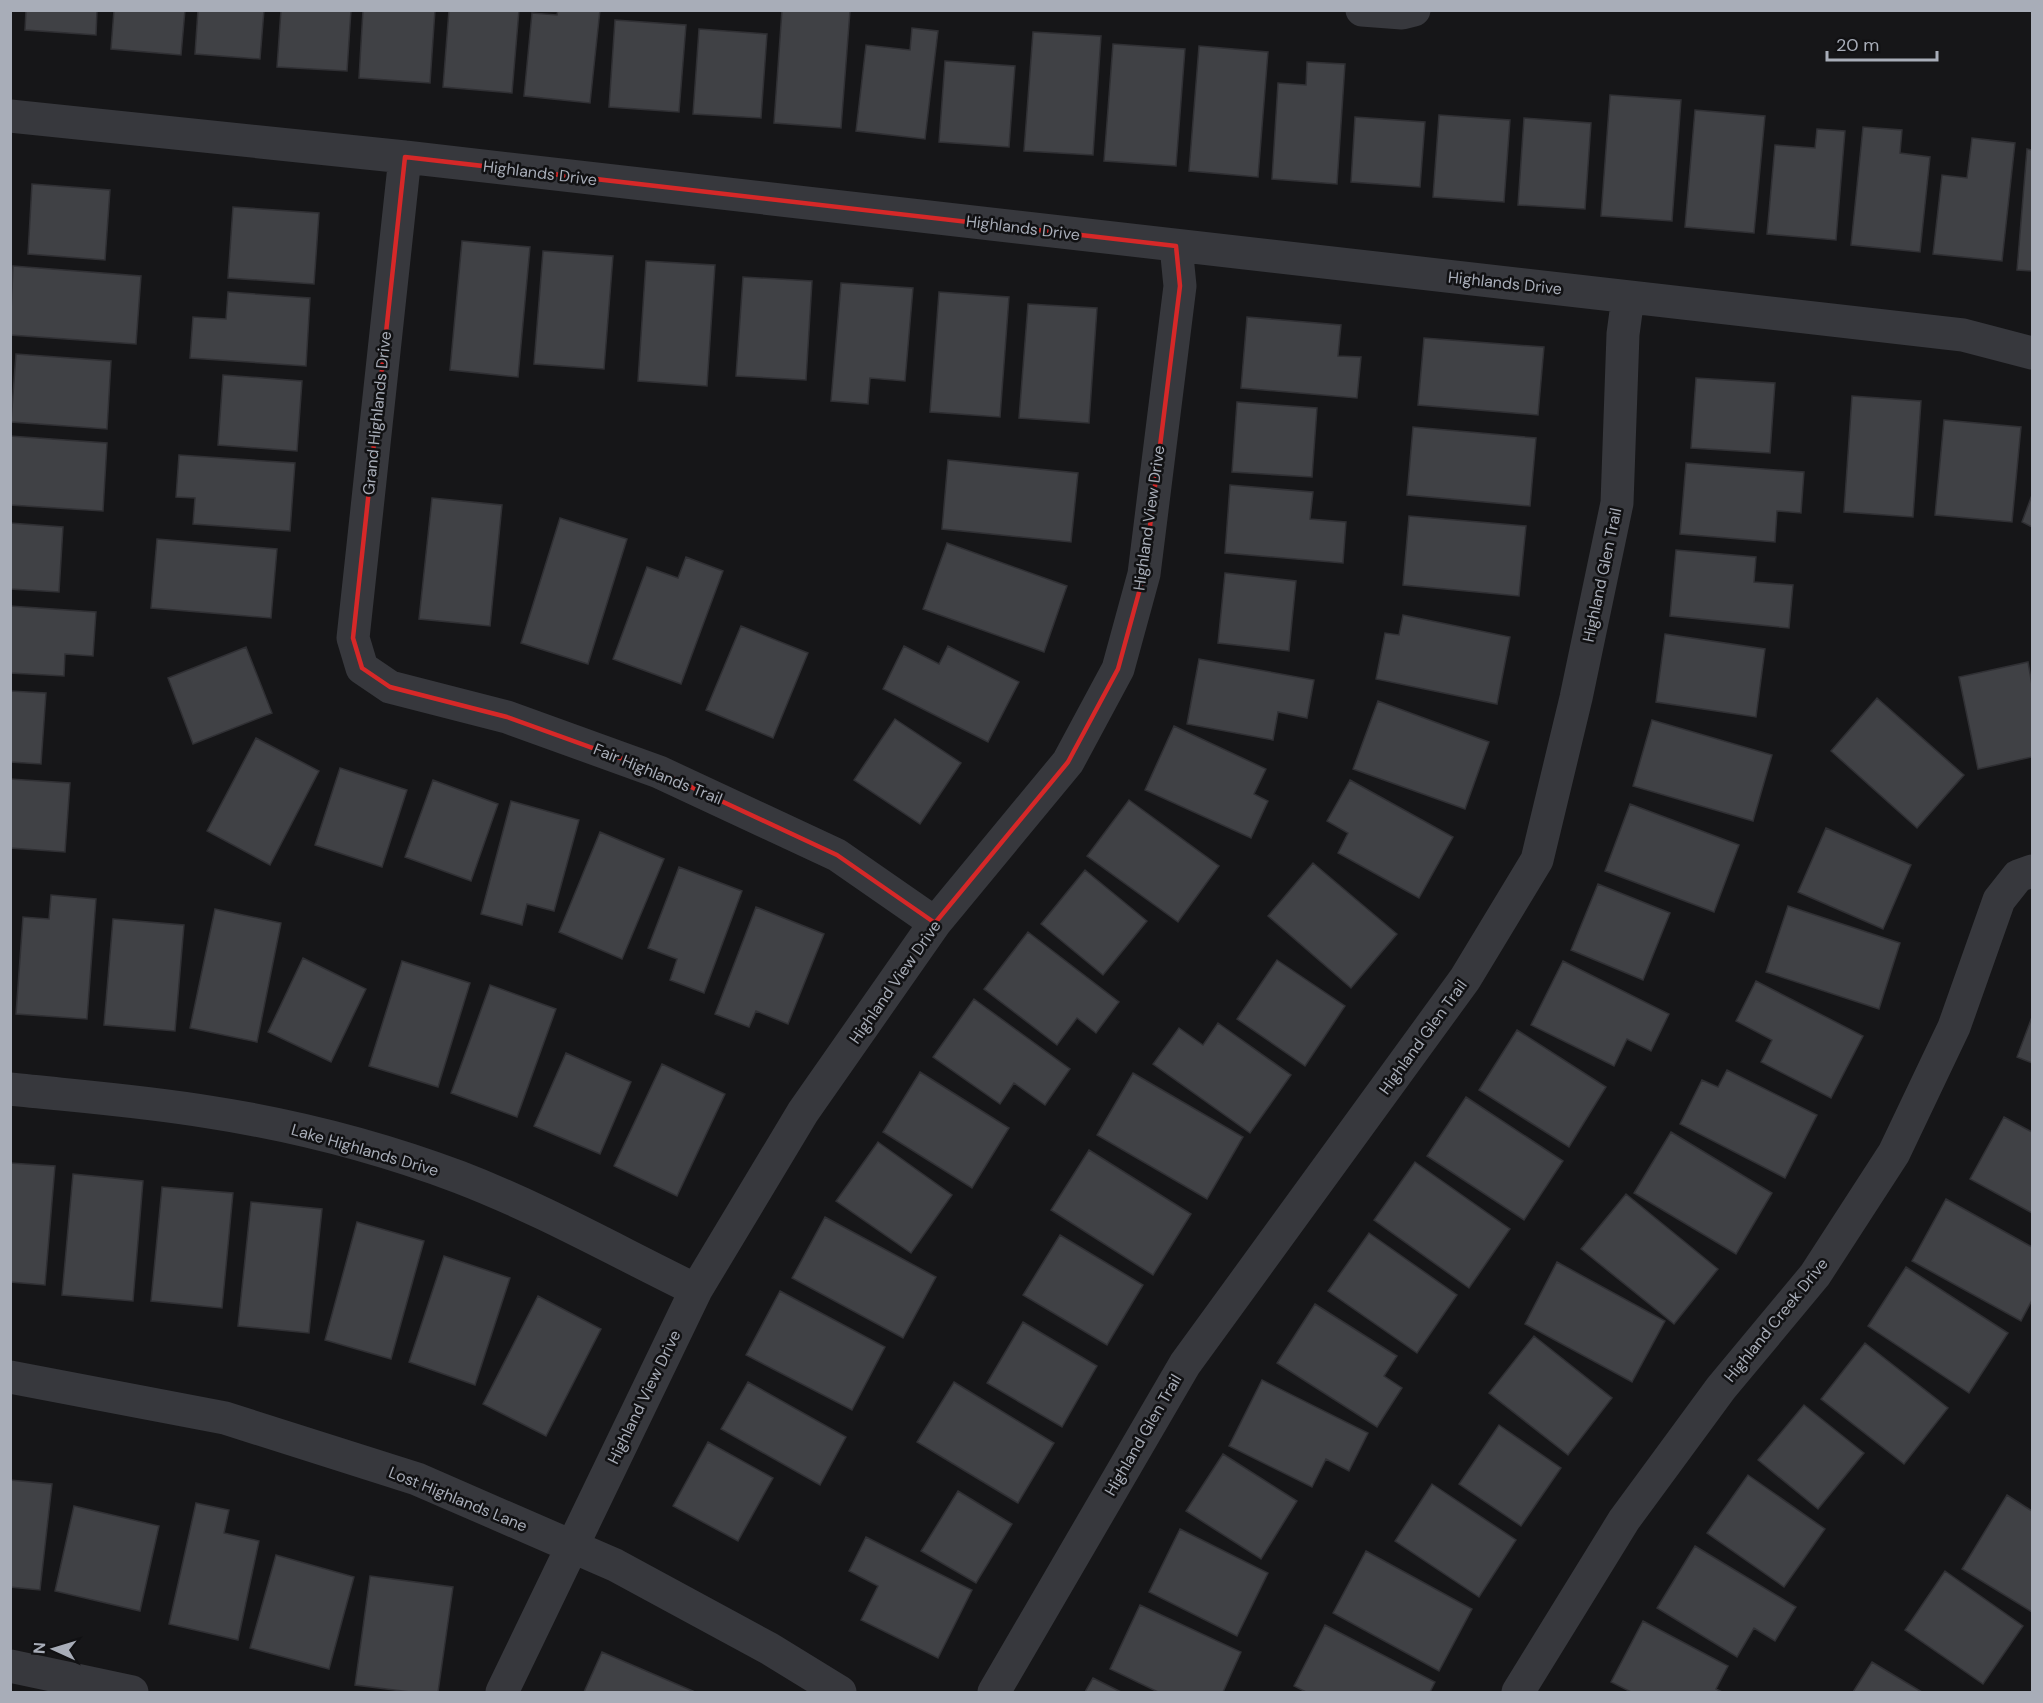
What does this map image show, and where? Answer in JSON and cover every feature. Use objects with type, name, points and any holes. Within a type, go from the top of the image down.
[{"type":"street","points":[[1362,10],[1402,14],[1414,10]]},
{"type":"street","name":"Highlands Drive","points":[[10,116],[405,157],[1963,335],[2032,353]]},
{"type":"street","name":"Grand Highlands Drive","points":[[362,668],[353,638],[355,614],[405,157]]},
{"type":"street","name":"Highland View Drive","points":[[502,1692],[696,1290],[803,1112],[936,923],[1068,762],[1118,669],[1144,574],[1180,286],[1176,246]]},
{"type":"street","name":"Highland Glen Trail","points":[[994,1692],[1185,1364],[1465,980],[1538,860],[1576,698],[1617,503],[1622,344],[1628,297]]},
{"type":"street","name":"Fair Highlands Trail","points":[[362,668],[390,687],[507,717],[660,772],[837,855],[936,923]]},
{"type":"street","name":"Highland Creek Drive","points":[[1518,1692],[1624,1520],[1721,1388],[1815,1275],[1894,1152],[1954,1027],[1999,900],[2018,876],[2032,871]]},
{"type":"street","name":"Lake Highlands Drive","points":[[10,1089],[208,1112],[308,1131],[372,1149],[458,1177],[522,1204],[696,1290]]},
{"type":"street","name":"Lost Highlands Lane","points":[[10,1377],[225,1418],[417,1479],[615,1565],[770,1649],[840,1692]]},
{"type":"street","points":[[10,1666],[132,1692]]},
{"type":"highlighted area","points":[[405,157],[1176,246],[1180,286],[1144,574],[1118,669],[1068,762],[935,923],[837,855],[659,772],[507,717],[390,687],[362,668],[353,638]]},
{"type":"building","points":[[26,10],[97,10],[96,35],[25,30]]},
{"type":"building","points":[[114,10],[185,10],[181,55],[111,49]]},
{"type":"building","points":[[198,10],[264,10],[260,59],[195,54]]},
{"type":"building","points":[[281,10],[351,10],[347,71],[277,67]]},
{"type":"building","points":[[363,10],[435,10],[430,83],[359,78]]},
{"type":"building","points":[[449,10],[519,10],[512,93],[443,87]]},
{"type":"building","points":[[558,10],[600,10],[590,103],[524,96],[532,13],[557,15]]},
{"type":"building","points":[[782,10],[850,11],[841,128],[774,123]]},
{"type":"building","points":[[615,20],[686,25],[679,112],[609,107]]},
{"type":"building","points":[[912,28],[938,31],[925,139],[856,131],[866,45],[910,50]]},
{"type":"building","points":[[699,29],[767,34],[761,118],[693,114]]},
{"type":"building","points":[[1033,32],[1101,36],[1093,155],[1024,151]]},
{"type":"building","points":[[1113,44],[1185,49],[1176,166],[1104,161]]},
{"type":"building","points":[[1199,46],[1268,52],[1258,177],[1189,171]]},
{"type":"building","points":[[945,61],[1015,66],[1009,147],[939,142]]},
{"type":"building","points":[[1307,62],[1345,64],[1337,184],[1272,179],[1278,83],[1306,85]]},
{"type":"building","points":[[1610,95],[1681,100],[1672,221],[1601,216]]},
{"type":"building","points":[[1695,110],[1765,116],[1754,233],[1685,227]]},
{"type":"building","points":[[1439,115],[1510,120],[1504,202],[1433,197]]},
{"type":"building","points":[[1355,117],[1425,122],[1420,187],[1351,182]]},
{"type":"building","points":[[1524,118],[1591,123],[1585,209],[1518,205]]},
{"type":"building","points":[[1863,127],[1902,130],[1900,153],[1930,157],[1920,252],[1851,245]]},
{"type":"building","points":[[1817,129],[1845,131],[1836,240],[1767,234],[1775,145],[1815,148]]},
{"type":"building","points":[[1972,138],[2015,143],[2002,261],[1933,254],[1942,175],[1967,178]]},
{"type":"building","points":[[2027,149],[2032,150],[2032,271],[2017,270]]},
{"type":"building","points":[[32,184],[110,190],[105,260],[28,254]]},
{"type":"building","points":[[233,207],[319,213],[314,284],[228,278]]},
{"type":"building","points":[[462,241],[530,247],[518,377],[450,370]]},
{"type":"building","points":[[543,251],[613,256],[604,369],[534,364]]},
{"type":"building","points":[[646,261],[715,265],[707,386],[638,381]]},
{"type":"building","points":[[13,266],[141,276],[136,344],[10,335]]},
{"type":"building","points":[[743,277],[812,281],[806,380],[736,376]]},
{"type":"building","points":[[841,283],[913,288],[905,381],[870,378],[868,404],[831,401]]},
{"type":"building","points":[[228,292],[310,298],[306,366],[190,358],[193,317],[226,319]]},
{"type":"building","points":[[939,292],[1009,297],[1000,417],[930,412]]},
{"type":"building","points":[[1028,304],[1097,308],[1089,423],[1019,418]]},
{"type":"building","points":[[1247,317],[1341,325],[1338,356],[1361,357],[1357,398],[1241,388]]},
{"type":"building","points":[[1424,338],[1544,347],[1538,415],[1418,405]]},
{"type":"building","points":[[16,354],[111,361],[107,429],[11,422]]},
{"type":"building","points":[[223,375],[302,381],[297,451],[218,445]]},
{"type":"building","points":[[1696,378],[1775,383],[1770,453],[1691,448]]},
{"type":"building","points":[[1852,396],[1921,401],[1913,517],[1844,512]]},
{"type":"building","points":[[1237,402],[1317,408],[1312,477],[1232,472]]},
{"type":"building","points":[[1944,420],[2021,427],[2012,522],[1935,515]]},
{"type":"building","points":[[1413,427],[1536,438],[1530,506],[1407,495]]},
{"type":"building","points":[[10,436],[107,443],[103,511],[10,505]]},
{"type":"building","points":[[179,455],[295,463],[290,531],[193,524],[195,498],[176,497]]},
{"type":"building","points":[[948,460],[1078,473],[1071,542],[942,529]]},
{"type":"building","points":[[1686,463],[1804,472],[1801,513],[1777,511],[1775,542],[1680,534]]},
{"type":"building","points":[[1230,485],[1313,492],[1310,519],[1346,522],[1343,563],[1225,553]]},
{"type":"building","points":[[2032,495],[2032,527],[2022,522]]},
{"type":"building","points":[[432,498],[502,505],[490,626],[419,619]]},
{"type":"building","points":[[1409,516],[1526,526],[1519,596],[1403,585]]},
{"type":"building","points":[[560,518],[627,539],[588,664],[521,643]]},
{"type":"building","points":[[10,523],[63,527],[59,592],[10,589]]},
{"type":"building","points":[[157,539],[277,549],[271,618],[151,608]]},
{"type":"building","points":[[947,543],[1067,586],[1044,652],[923,609]]},
{"type":"building","points":[[1676,550],[1756,557],[1754,582],[1793,585],[1789,628],[1670,616]]},
{"type":"building","points":[[686,557],[723,571],[681,684],[613,659],[647,567],[678,578]]},
{"type":"building","points":[[1225,573],[1296,581],[1289,651],[1218,643]]},
{"type":"building","points":[[10,606],[96,612],[93,656],[65,654],[64,676],[10,673]]},
{"type":"building","points":[[1403,615],[1510,637],[1497,704],[1376,679],[1385,633],[1399,635]]},
{"type":"building","points":[[741,626],[808,653],[773,738],[706,710]]},
{"type":"building","points":[[1665,634],[1765,649],[1756,717],[1656,702]]},
{"type":"building","points":[[904,646],[939,664],[948,646],[1019,682],[988,742],[883,689]]},
{"type":"building","points":[[246,647],[272,713],[193,744],[168,678]]},
{"type":"building","points":[[1199,659],[1314,680],[1307,718],[1278,712],[1273,740],[1187,724]]},
{"type":"building","points":[[2028,662],[2032,685],[2032,757],[1978,769],[1959,677]]},
{"type":"building","points":[[10,691],[46,693],[41,764],[10,762]]},
{"type":"building","points":[[1877,698],[1964,775],[1917,828],[1831,751]]},
{"type":"building","points":[[1378,701],[1489,742],[1465,809],[1353,769]]},
{"type":"building","points":[[895,719],[961,763],[920,824],[854,780]]},
{"type":"building","points":[[1652,720],[1772,755],[1753,821],[1633,786]]},
{"type":"building","points":[[1174,726],[1266,769],[1254,794],[1268,801],[1251,838],[1145,790]]},
{"type":"building","points":[[256,738],[319,771],[270,865],[207,831]]},
{"type":"building","points":[[340,768],[407,790],[382,867],[315,845]]},
{"type":"building","points":[[10,779],[70,783],[65,852],[10,848]]},
{"type":"building","points":[[433,780],[498,804],[471,881],[405,857]]},
{"type":"building","points":[[1350,780],[1453,837],[1419,898],[1338,853],[1348,833],[1327,821]]},
{"type":"building","points":[[1129,800],[1219,866],[1178,922],[1087,856]]},
{"type":"building","points":[[511,801],[579,820],[554,911],[527,904],[522,925],[481,914]]},
{"type":"building","points":[[1630,804],[1739,845],[1714,912],[1605,871]]},
{"type":"building","points":[[1826,828],[1911,865],[1883,929],[1798,892]]},
{"type":"building","points":[[600,832],[664,859],[622,959],[559,932]]},
{"type":"building","points":[[1313,863],[1397,934],[1351,988],[1268,916]]},
{"type":"building","points":[[679,867],[742,891],[704,993],[670,980],[677,959],[648,948]]},
{"type":"building","points":[[1085,870],[1147,921],[1103,975],[1041,924]]},
{"type":"building","points":[[1598,884],[1670,913],[1643,980],[1571,950]]},
{"type":"building","points":[[51,895],[96,899],[87,1019],[16,1014],[23,917],[49,919]]},
{"type":"building","points":[[1788,906],[1900,943],[1879,1009],[1766,972]]},
{"type":"building","points":[[756,907],[824,934],[788,1024],[756,1011],[749,1027],[715,1014]]},
{"type":"building","points":[[215,909],[281,923],[257,1042],[190,1028]]},
{"type":"building","points":[[113,919],[184,925],[175,1031],[104,1025]]},
{"type":"building","points":[[1028,932],[1119,1002],[1096,1033],[1077,1018],[1057,1045],[984,989]]},
{"type":"building","points":[[303,958],[366,989],[331,1062],[268,1032]]},
{"type":"building","points":[[1277,960],[1345,1006],[1305,1066],[1237,1019]]},
{"type":"building","points":[[402,961],[470,983],[438,1087],[369,1066]]},
{"type":"building","points":[[1563,961],[1669,1014],[1651,1051],[1627,1039],[1614,1066],[1531,1025]]},
{"type":"building","points":[[1756,981],[1863,1036],[1831,1098],[1761,1062],[1772,1040],[1736,1021]]},
{"type":"building","points":[[490,985],[556,1009],[517,1117],[451,1093]]},
{"type":"building","points":[[974,999],[1070,1069],[1045,1105],[1014,1083],[1000,1104],[933,1057]]},
{"type":"building","points":[[2032,1017],[2032,1063],[2017,1057]]},
{"type":"building","points":[[1218,1023],[1291,1075],[1250,1133],[1153,1064],[1179,1028],[1203,1045]]},
{"type":"building","points":[[1517,1030],[1606,1087],[1569,1147],[1479,1090]]},
{"type":"building","points":[[566,1053],[631,1082],[600,1154],[534,1126]]},
{"type":"building","points":[[662,1064],[725,1094],[677,1196],[614,1166]]},
{"type":"building","points":[[1727,1070],[1817,1115],[1785,1178],[1680,1124],[1702,1080],[1718,1087]]},
{"type":"building","points":[[920,1072],[1009,1128],[972,1188],[883,1132]]},
{"type":"building","points":[[1133,1073],[1243,1137],[1207,1199],[1097,1135]]},
{"type":"building","points":[[1466,1097],[1563,1161],[1524,1220],[1427,1156]]},
{"type":"building","points":[[2004,1117],[2032,1132],[2032,1213],[1970,1179]]},
{"type":"building","points":[[1671,1132],[1772,1193],[1736,1254],[1634,1193]]},
{"type":"building","points":[[878,1142],[952,1195],[911,1253],[836,1201]]},
{"type":"building","points":[[1089,1150],[1191,1214],[1153,1275],[1051,1210]]},
{"type":"building","points":[[1415,1162],[1510,1229],[1469,1288],[1374,1220]]},
{"type":"building","points":[[10,1163],[55,1166],[45,1285],[10,1282]]},
{"type":"building","points":[[73,1174],[143,1181],[133,1301],[62,1295]]},
{"type":"building","points":[[162,1187],[233,1193],[222,1308],[151,1301]]},
{"type":"building","points":[[1626,1194],[1718,1269],[1674,1324],[1581,1249]]},
{"type":"building","points":[[1946,1199],[2032,1247],[2032,1300],[2021,1321],[1912,1261]]},
{"type":"building","points":[[251,1202],[322,1209],[309,1333],[238,1326]]},
{"type":"building","points":[[825,1217],[936,1277],[903,1338],[792,1278]]},
{"type":"building","points":[[357,1222],[424,1241],[391,1359],[325,1340]]},
{"type":"building","points":[[1369,1233],[1457,1295],[1417,1353],[1328,1291]]},
{"type":"building","points":[[1060,1235],[1143,1285],[1107,1345],[1023,1295]]},
{"type":"building","points":[[444,1256],[510,1278],[475,1385],[409,1362]]},
{"type":"building","points":[[1557,1262],[1665,1321],[1632,1382],[1525,1324]]},
{"type":"building","points":[[1906,1267],[2008,1333],[1969,1393],[1868,1326]]},
{"type":"building","points":[[780,1291],[885,1347],[852,1410],[746,1355]]},
{"type":"building","points":[[538,1296],[601,1329],[546,1436],[483,1404]]},
{"type":"building","points":[[1315,1304],[1397,1356],[1384,1376],[1402,1388],[1377,1427],[1277,1363]]},
{"type":"building","points":[[1023,1322],[1097,1366],[1062,1427],[987,1383]]},
{"type":"building","points":[[1534,1336],[1612,1398],[1568,1455],[1489,1393]]},
{"type":"building","points":[[1865,1343],[1948,1408],[1904,1464],[1821,1399]]},
{"type":"building","points":[[1262,1380],[1368,1433],[1349,1471],[1326,1459],[1312,1487],[1229,1446]]},
{"type":"building","points":[[748,1382],[846,1437],[820,1485],[721,1429]]},
{"type":"building","points":[[954,1382],[1054,1443],[1018,1503],[917,1442]]},
{"type":"building","points":[[1804,1405],[1864,1453],[1818,1509],[1758,1460]]},
{"type":"building","points":[[1499,1425],[1561,1468],[1521,1526],[1459,1484]]},
{"type":"building","points":[[708,1442],[773,1478],[738,1541],[673,1506]]},
{"type":"building","points":[[1223,1454],[1297,1501],[1261,1559],[1186,1511]]},
{"type":"building","points":[[1748,1475],[1825,1529],[1784,1587],[1707,1533]]},
{"type":"building","points":[[10,1480],[52,1484],[40,1590],[10,1587]]},
{"type":"building","points":[[1432,1484],[1516,1540],[1479,1597],[1395,1541]]},
{"type":"building","points":[[958,1491],[1012,1524],[976,1583],[921,1551]]},
{"type":"building","points":[[2007,1495],[2032,1511],[2032,1612],[1962,1569]]},
{"type":"building","points":[[196,1503],[229,1510],[224,1533],[259,1541],[238,1640],[169,1624]]},
{"type":"building","points":[[74,1506],[159,1526],[140,1611],[55,1591]]},
{"type":"building","points":[[1180,1529],[1268,1573],[1237,1636],[1149,1592]]},
{"type":"building","points":[[866,1537],[972,1590],[938,1658],[861,1620],[878,1586],[849,1571]]},
{"type":"building","points":[[1695,1546],[1796,1607],[1775,1641],[1754,1628],[1737,1657],[1657,1608]]},
{"type":"building","points":[[1366,1551],[1472,1609],[1439,1671],[1333,1613]]},
{"type":"building","points":[[276,1555],[354,1577],[329,1669],[250,1648]]},
{"type":"building","points":[[1945,1571],[2023,1626],[1983,1684],[1905,1630]]},
{"type":"building","points":[[370,1576],[453,1587],[438,1692],[410,1692],[355,1685]]},
{"type":"building","points":[[1140,1605],[1241,1652],[1223,1692],[1158,1692],[1110,1669]]},
{"type":"building","points":[[1643,1621],[1728,1666],[1716,1689],[1722,1692],[1631,1692],[1611,1682]]},
{"type":"building","points":[[1325,1625],[1435,1682],[1430,1692],[1306,1692],[1294,1686]]},
{"type":"building","points":[[602,1652],[695,1692],[584,1692]]},
{"type":"building","points":[[1872,1662],[1922,1692],[1853,1692]]},
{"type":"building","points":[[1093,1678],[1121,1692],[1085,1692]]}]
